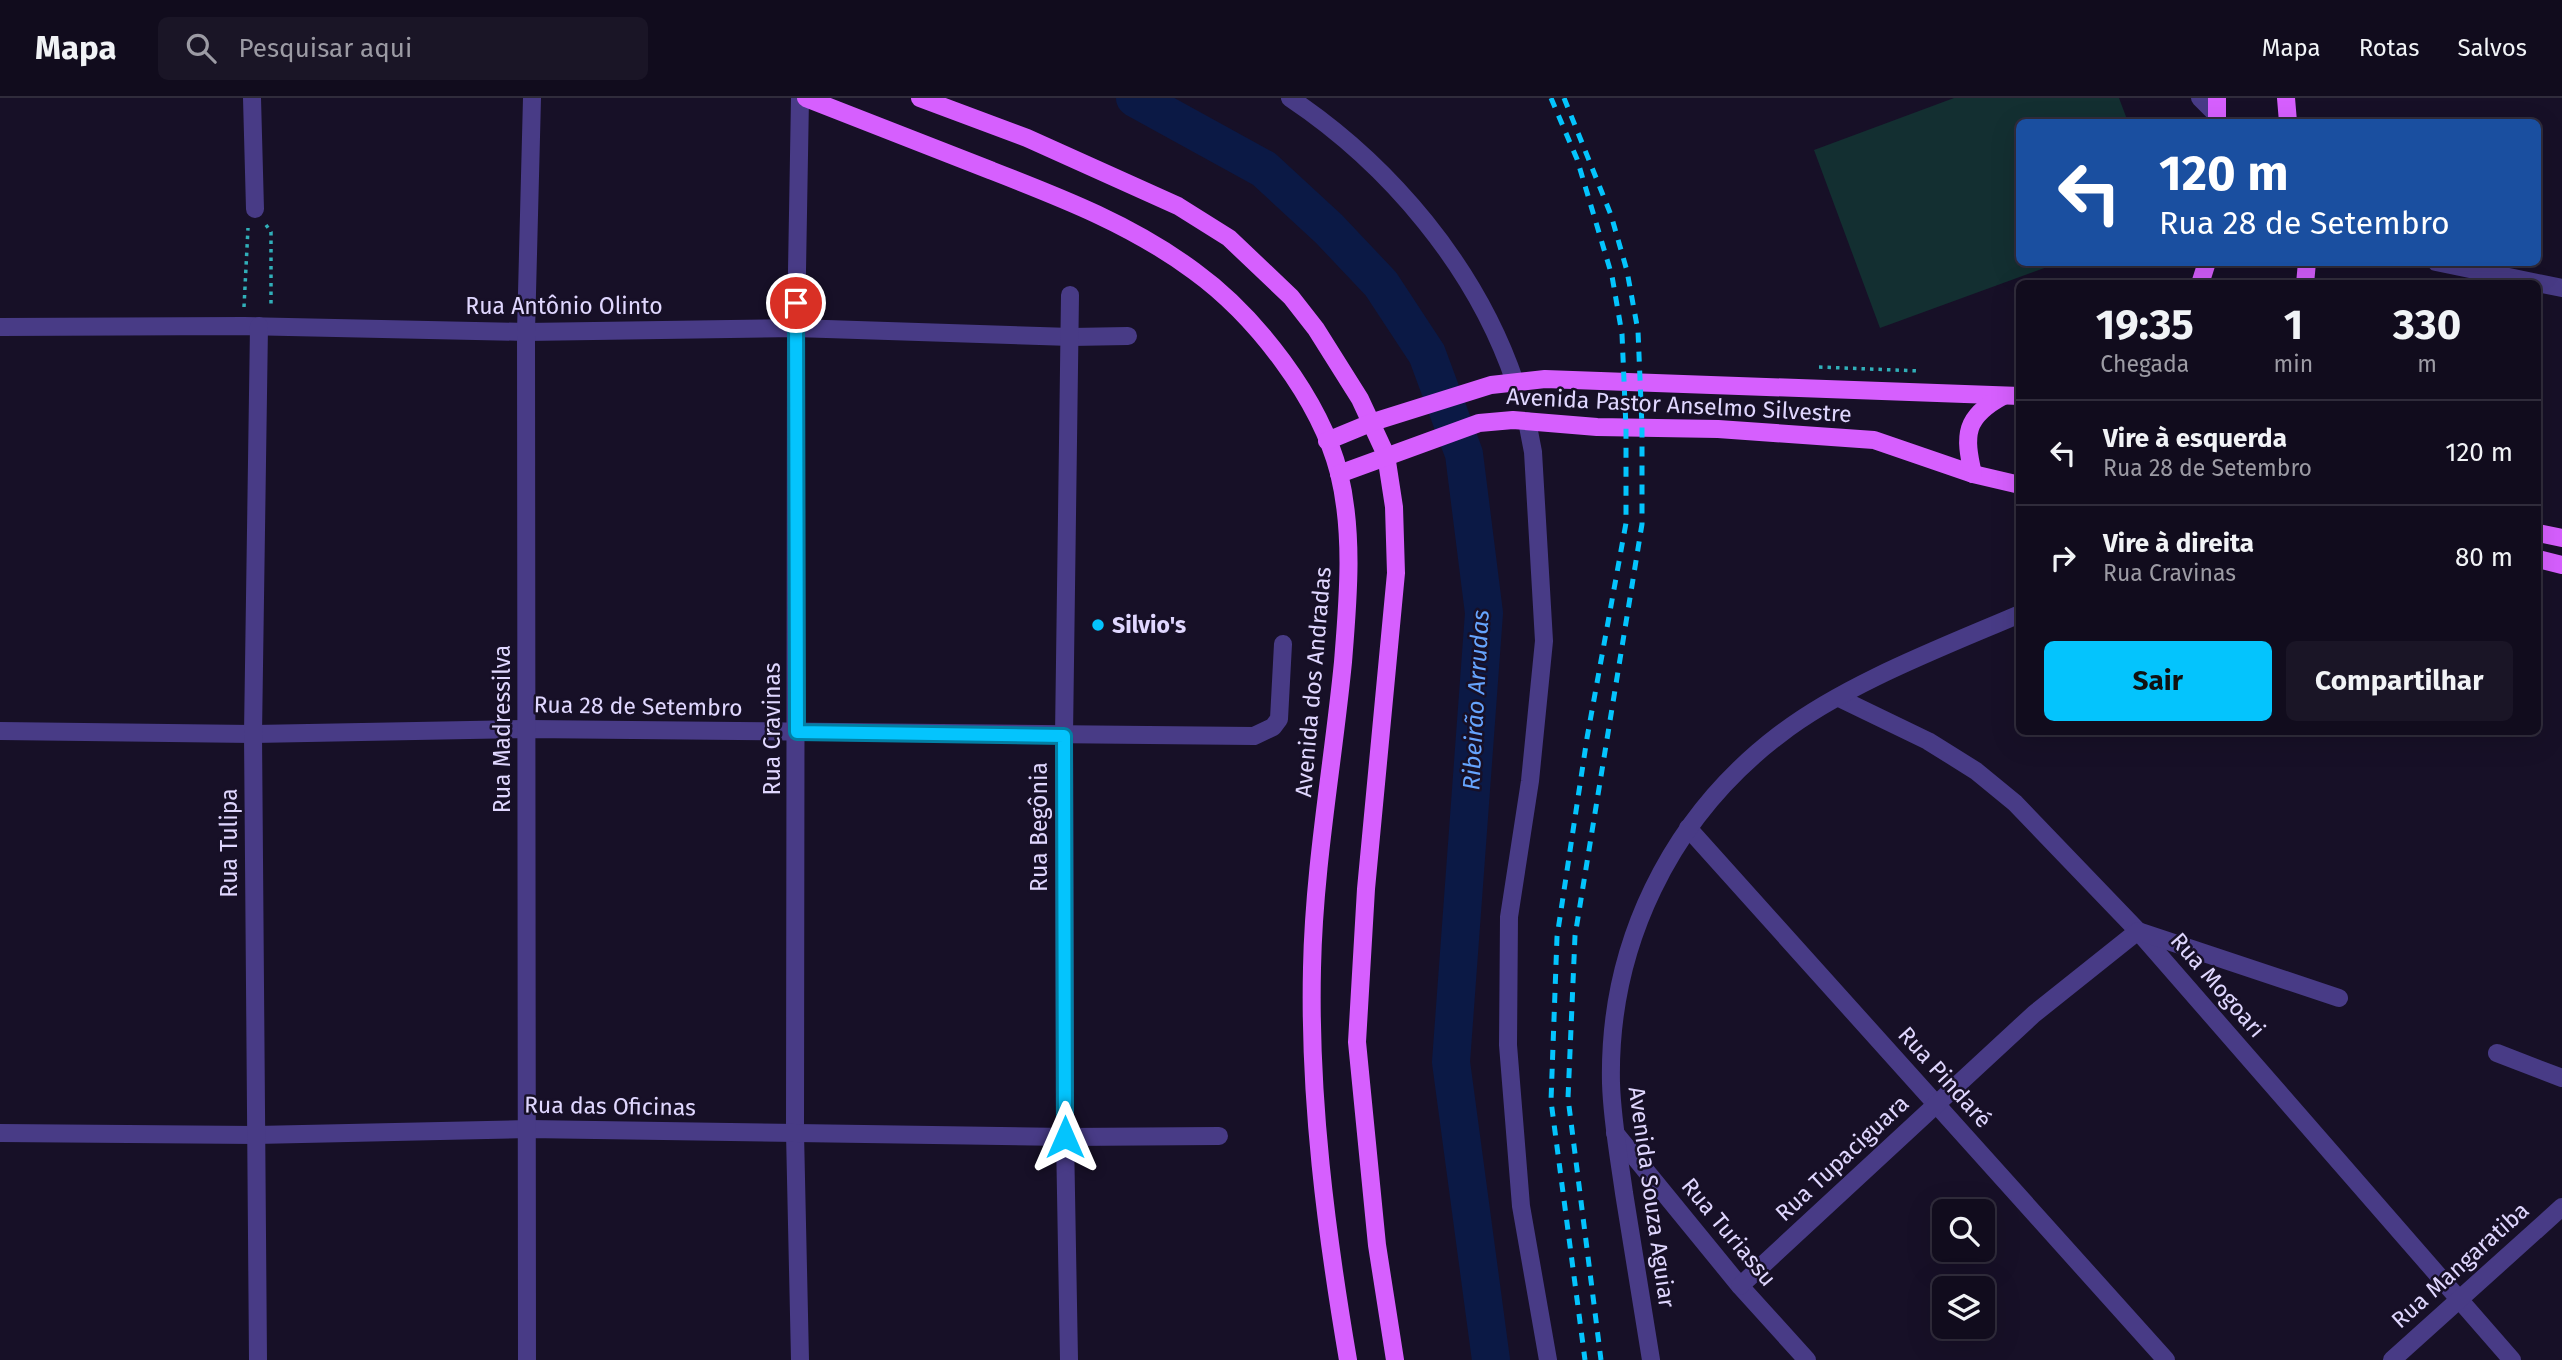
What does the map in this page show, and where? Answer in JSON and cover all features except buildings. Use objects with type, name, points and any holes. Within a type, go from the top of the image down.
[{"type":"main road","name":"Avenida dos Andradas","points":[[807,98],[1082,206],[1118,223],[1195,271],[1253,325],[1279,358],[1306,398],[1327,441],[1339,474],[1348,550],[1349,597],[1335,742],[1315,901],[1312,1036],[1320,1156],[1348,1360]]},
{"type":"main road","points":[[920,98],[1027,138],[1166,200],[1228,238],[1292,297],[1339,364],[1373,422],[1386,455],[1394,507],[1396,573],[1365,901],[1357,1042],[1377,1245],[1395,1360]]},
{"type":"main road","points":[[2286,98],[2288,119]]},
{"type":"main road","name":"Avenida Pastor Anselmo Silvestre","points":[[1327,441],[1373,422],[1491,385],[1545,379],[2011,396]]},
{"type":"main road","points":[[1973,474],[1966,445],[1969,429],[1986,405],[2011,396]]},
{"type":"main road","name":"Avenida Pastor Anselmo Silvestre","points":[[1339,474],[1386,455],[1495,420],[1846,437],[1903,448],[1973,474],[2016,484]]},
{"type":"main road","points":[[2541,534],[2562,538]]},
{"type":"main road","points":[[2541,560],[2562,565]]},
{"type":"street","points":[[251,98],[255,209]]},
{"type":"street","name":"Rua Madressilva","points":[[527,1360],[526,332],[532,98]]},
{"type":"street","name":"Rua Cravinas","points":[[800,98],[796,328],[795,1133],[800,1360]]},
{"type":"street","points":[[1290,98],[1339,134],[1383,175],[1425,223],[1469,282],[1493,329],[1515,382]]},
{"type":"street","points":[[2200,98],[2217,112]]},
{"type":"street","points":[[2455,266],[2523,280]]},
{"type":"street","points":[[2541,284],[2562,288]]},
{"type":"street","name":"Rua Begônia","points":[[1069,1360],[1065,1137],[1064,736],[1070,295]]},
{"type":"street","name":"Rua Antônio Olinto","points":[[0,327],[258,326],[526,332],[796,328],[1071,338],[1128,336]]},
{"type":"street","name":"Rua Tulipa","points":[[258,326],[253,734],[258,1360]]},
{"type":"street","points":[[1527,421],[1533,452],[1544,642],[1530,781],[1509,917],[1508,1045],[1521,1206],[1548,1360]]},
{"type":"street","name":"Avenida Souza Aguiar","points":[[1651,1360],[1615,1133],[1611,1084],[1612,1041],[1623,962],[1647,900],[1688,828],[1728,777],[1781,733],[1839,698],[1927,654],[2016,616]]},
{"type":"street","name":"Rua 28 de Setembro","points":[[0,731],[253,734],[527,729],[1254,736],[1273,727],[1279,719],[1283,644]]},
{"type":"street","name":"Rua Mogoari","points":[[1839,698],[1928,741],[1976,771],[2015,803],[2138,931],[2512,1360]]},
{"type":"street","name":"Rua Pindaré","points":[[1688,828],[2166,1360]]},
{"type":"street","points":[[2138,931],[2339,998]]},
{"type":"street","name":"Rua Tupaciguara","points":[[1740,1286],[2034,1014],[2138,931]]},
{"type":"street","points":[[2497,1053],[2562,1078]]},
{"type":"street","name":"Rua das Oficinas","points":[[0,1133],[256,1135],[528,1129],[1065,1137],[1219,1136]]},
{"type":"street","name":"Rua Turiassu","points":[[1615,1133],[1740,1286],[1807,1360]]},
{"type":"street","name":"Rua Mangaratiba","points":[[2392,1360],[2562,1207]]},
{"type":"path","points":[[255,209],[247,232],[258,326]]},
{"type":"path","points":[[255,209],[271,232],[258,326]]},
{"type":"green space","points":[[1954,98],[2119,98],[2127,119],[2016,119],[2016,266],[2050,266],[1880,328],[1814,150]]},
{"type":"waterway","name":"Ribeirão Arrudas","points":[[1135,98],[1264,169],[1329,229],[1381,284],[1427,354],[1464,454],[1484,613],[1451,1062],[1491,1360]]},
{"type":"railway","points":[[1551,98],[1577,159],[1612,276],[1622,334],[1626,428],[1626,523],[1587,738],[1557,937],[1551,1101],[1585,1360]]},
{"type":"railway","points":[[1564,98],[1611,215],[1627,271],[1638,331],[1642,427],[1642,524],[1575,936],[1568,1098],[1601,1360]]},
{"type":"place","name":"Silvio's","points":[[1098,625]]},
{"type":"route","points":[[796,303],[797,732],[1064,736],[1065,1137]]}]
